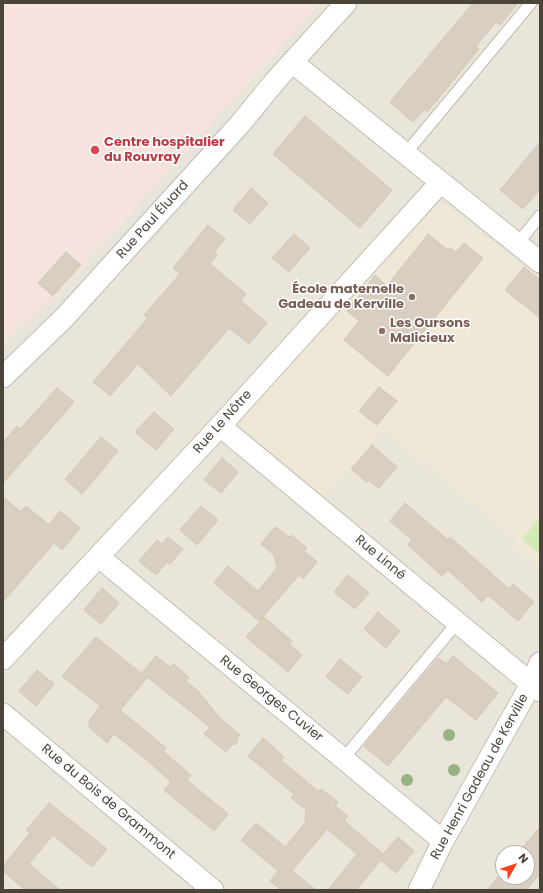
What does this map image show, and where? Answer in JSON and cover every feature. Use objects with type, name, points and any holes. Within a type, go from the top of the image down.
[{"type":"street","name":"Rue Paul Éluard","points":[[3,377],[74,307],[240,124],[292,62],[346,3]]},
{"type":"street","points":[[292,62],[540,262]]},
{"type":"street","name":"Rue Le Nôtre","points":[[3,659],[220,426],[441,182]]},
{"type":"street","name":"Rue Linné","points":[[220,426],[535,687]]},
{"type":"street","name":"Rue Georges Cuvier","points":[[99,557],[443,841]]},
{"type":"street","name":"Rue Henri Gadeau de Kerville","points":[[419,890],[443,841],[535,687],[540,663]]},
{"type":"street","name":"Rue du Bois de Grammont","points":[[3,714],[201,886]]},
{"type":"lane","points":[[406,153],[531,3]]},
{"type":"lane","points":[[517,244],[540,216]]},
{"type":"lane","points":[[343,759],[457,623]]},
{"type":"shaded area","name":"Centre hospitalier du Rouvray","points":[[3,3],[320,3],[54,297],[3,342]]},
{"type":"shaded area","points":[[320,3],[540,3],[540,890],[3,890],[3,342],[54,297]]},
{"type":"shaded area","points":[[267,106],[271,110],[208,181],[204,177]]},
{"type":"shaded area","points":[[228,117],[232,121],[62,307],[3,363],[3,357],[32,331],[81,280]]},
{"type":"shaded area","points":[[185,198],[189,202],[150,244],[146,241]]},
{"type":"shaded area","points":[[446,205],[540,280],[540,569],[511,546],[516,539],[383,432],[326,498],[241,426],[241,418],[433,206]]},
{"type":"green space","points":[[540,517],[540,554],[522,539]]},
{"type":"building","points":[[473,3],[518,3],[500,25],[496,22],[476,46],[479,49],[443,93],[427,112],[424,109],[413,122],[390,102]]},
{"type":"building","points":[[305,116],[392,190],[360,228],[273,154]]},
{"type":"building","points":[[540,142],[540,189],[523,209],[500,190]]},
{"type":"building","points":[[251,188],[268,203],[250,224],[233,210]]},
{"type":"building","points":[[208,225],[225,239],[214,252],[217,255],[210,264],[246,294],[241,301],[267,323],[249,344],[229,328],[171,396],[138,364],[110,396],[93,382],[148,318],[144,315],[180,274],[173,268]]},
{"type":"building","points":[[294,234],[310,248],[289,272],[272,258]]},
{"type":"building","points":[[428,234],[448,250],[450,248],[456,252],[464,243],[483,258],[388,376],[344,340],[359,321],[347,311],[375,275],[387,286]]},
{"type":"building","points":[[66,252],[81,265],[53,296],[38,283]]},
{"type":"building","points":[[524,267],[540,280],[540,318],[505,290]]},
{"type":"building","points":[[379,387],[397,401],[377,425],[359,411]]},
{"type":"building","points":[[57,388],[74,402],[3,483],[3,443],[17,426],[20,429]]},
{"type":"building","points":[[154,412],[174,429],[156,450],[135,432]]},
{"type":"building","points":[[101,437],[118,451],[82,494],[65,479]]},
{"type":"building","points":[[372,445],[397,467],[379,488],[368,480],[367,482],[351,469]]},
{"type":"building","points":[[222,458],[238,472],[221,493],[204,480]]},
{"type":"building","points":[[3,497],[21,512],[26,506],[49,525],[60,511],[80,528],[62,550],[54,543],[3,602]]},
{"type":"building","points":[[405,503],[448,540],[450,537],[509,589],[513,584],[534,602],[518,621],[488,595],[482,602],[448,570],[442,576],[408,545],[412,540],[390,521]]},
{"type":"building","points":[[201,506],[218,520],[197,545],[180,530]]},
{"type":"building","points":[[275,527],[289,537],[291,535],[307,548],[304,551],[317,562],[303,579],[299,575],[259,621],[214,583],[228,566],[258,591],[277,568],[274,555],[261,544]]},
{"type":"building","points":[[168,537],[183,549],[170,564],[167,562],[156,575],[139,561],[157,540],[162,544]]},
{"type":"building","points":[[348,575],[369,593],[355,609],[334,592]]},
{"type":"building","points":[[102,588],[119,603],[101,624],[84,610]]},
{"type":"building","points":[[378,612],[400,631],[386,648],[364,629]]},
{"type":"building","points":[[264,617],[292,641],[289,644],[302,655],[288,672],[246,637]]},
{"type":"building","points":[[96,637],[147,678],[120,710],[166,748],[163,751],[191,775],[187,780],[228,814],[214,831],[164,790],[171,782],[148,761],[114,734],[107,743],[89,727],[89,721],[100,706],[62,676]]},
{"type":"building","points":[[156,656],[170,667],[173,664],[189,677],[186,681],[198,691],[220,718],[240,735],[237,739],[238,741],[226,752],[204,734],[210,727],[142,673]]},
{"type":"building","points":[[453,656],[498,693],[476,720],[446,697],[388,766],[364,746],[438,658],[446,664]]},
{"type":"building","points":[[340,659],[362,677],[348,694],[326,677]]},
{"type":"building","points":[[37,670],[54,684],[36,706],[19,691]]},
{"type":"building","points":[[263,738],[284,757],[281,760],[318,791],[321,789],[338,802],[335,806],[348,816],[344,821],[383,854],[398,837],[414,851],[396,873],[381,860],[356,890],[328,890],[357,854],[327,829],[292,871],[316,890],[281,890],[270,881],[278,871],[241,840],[256,823],[285,847],[305,823],[306,810],[291,798],[294,794],[248,756]]},
{"type":"building","points":[[49,803],[107,849],[92,867],[53,835],[29,864],[60,890],[25,890],[3,871],[3,866],[30,833],[26,830]]},
{"type":"building","points":[[540,827],[540,874],[535,880],[535,845],[525,845]]},
{"type":"building","points":[[495,880],[495,885],[530,885],[526,890],[487,890]]},
{"type":"place","name":"Centre hospitalier du Rouvray","points":[[95,150]]},
{"type":"place","name":"École maternelle Gadeau de Kerville","points":[[412,297]]},
{"type":"place","name":"Les Oursons Malicieux","points":[[382,331]]}]
